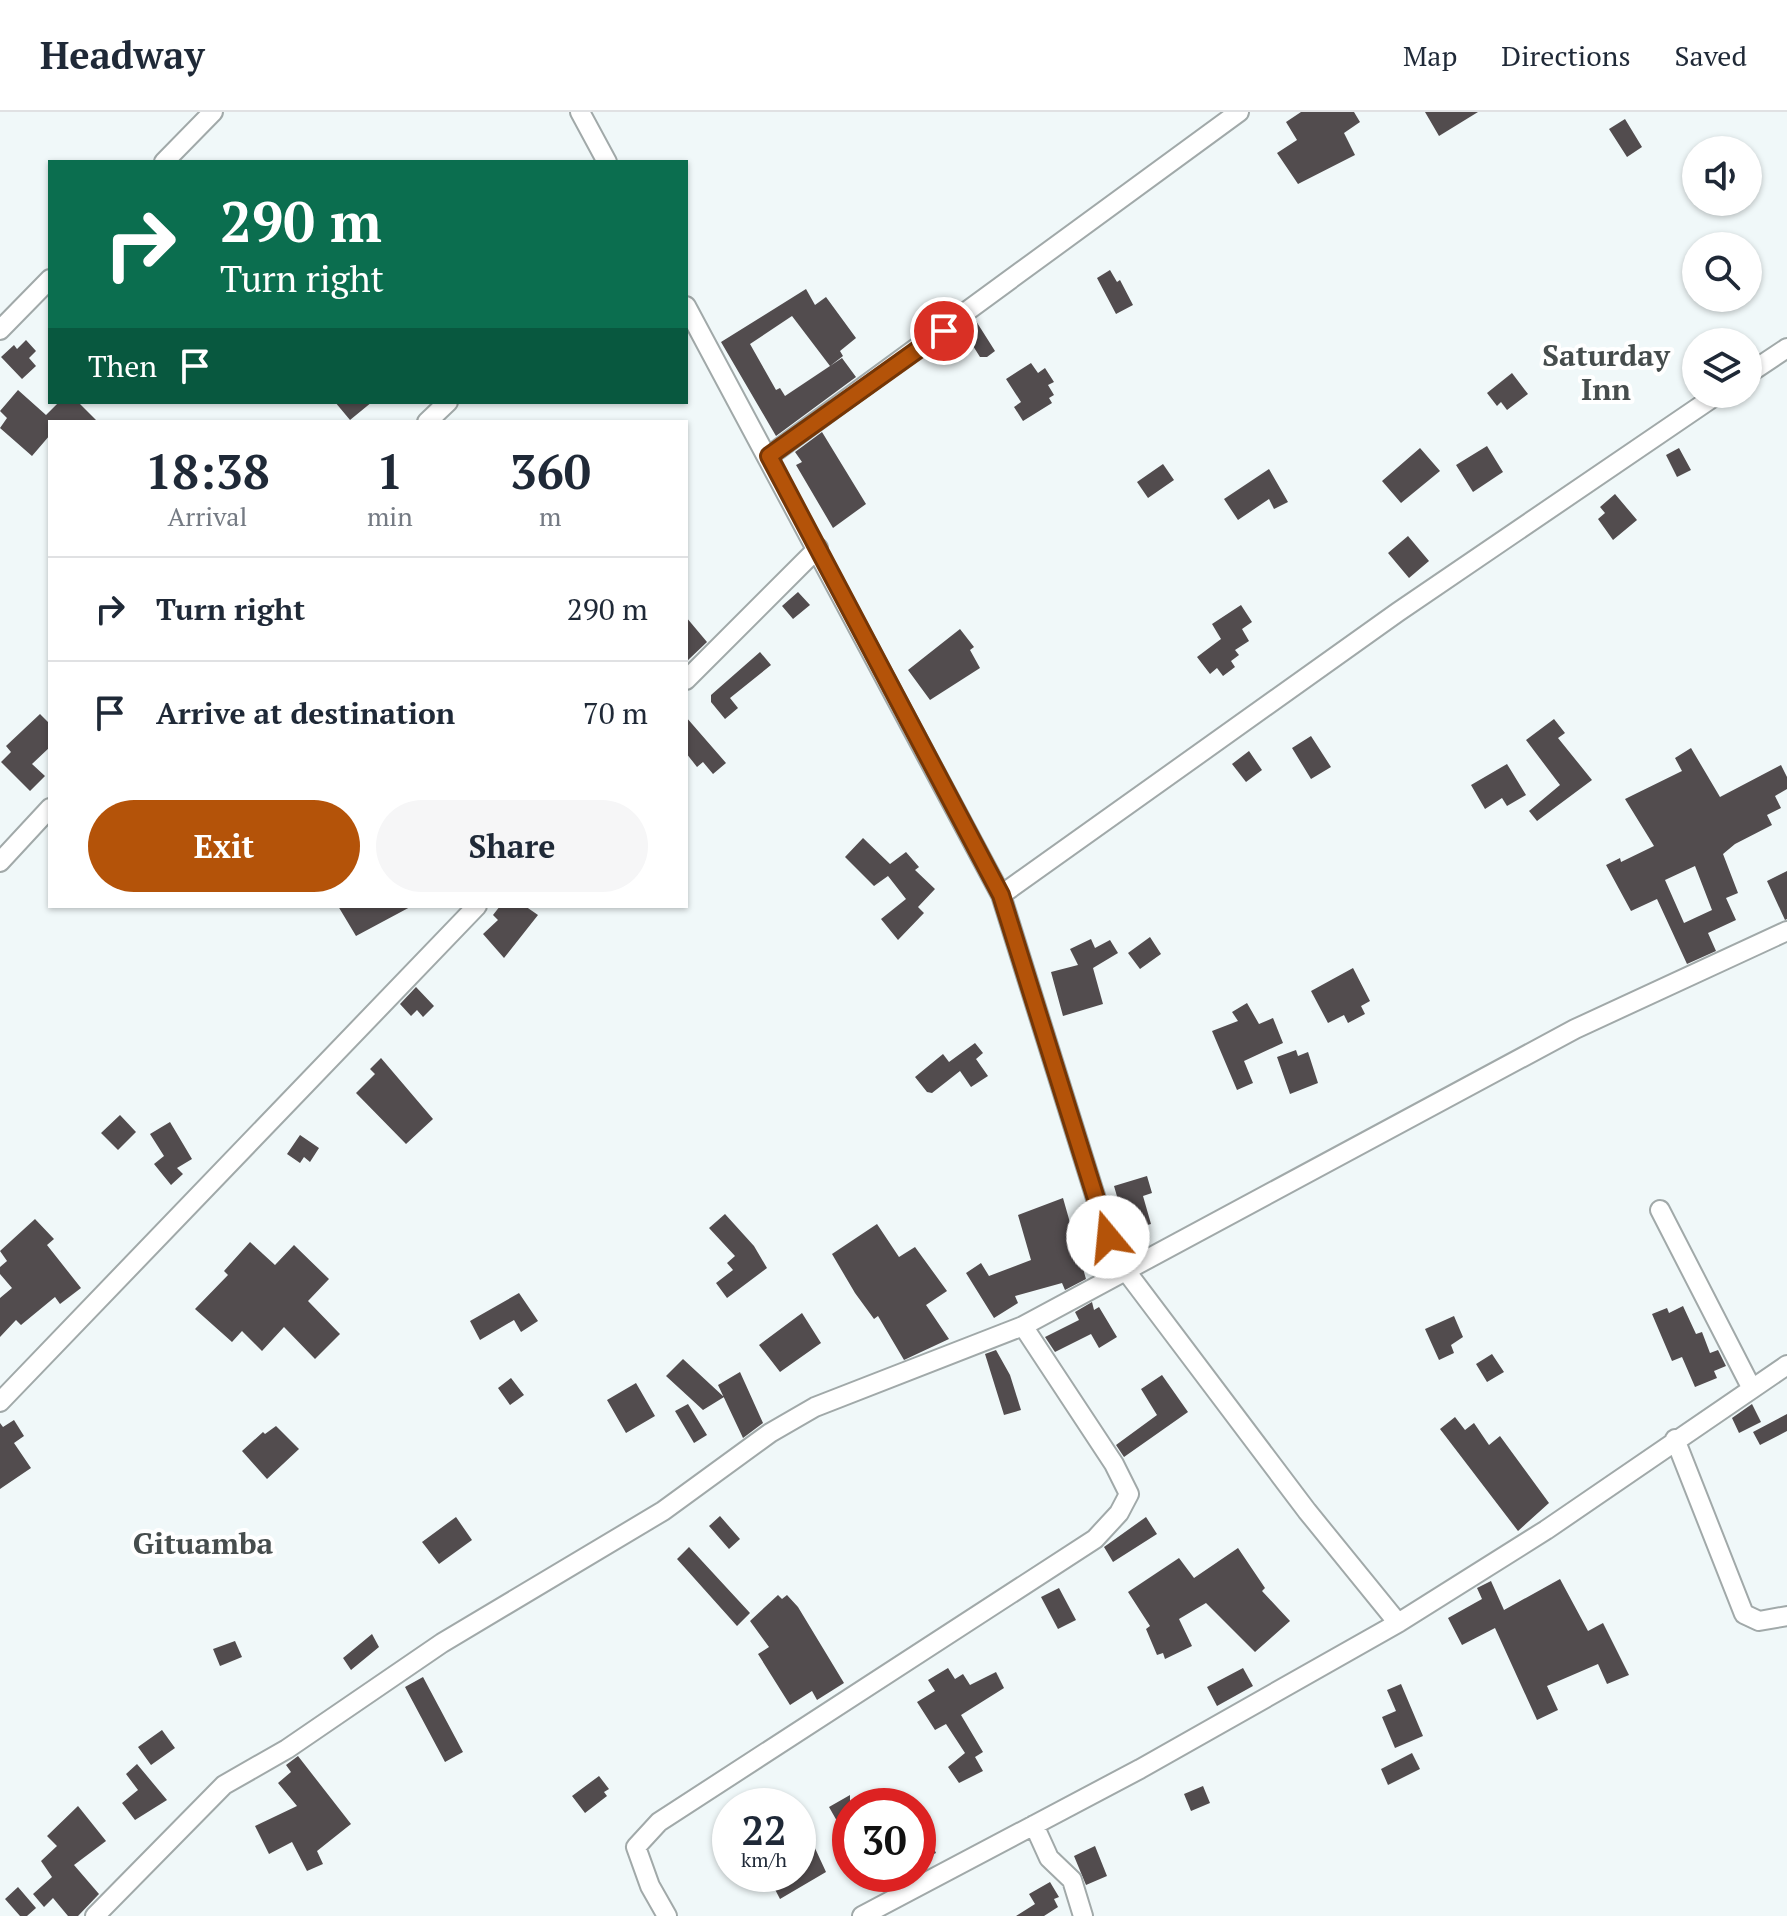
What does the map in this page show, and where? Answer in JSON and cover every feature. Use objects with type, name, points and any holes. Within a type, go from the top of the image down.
[{"type":"street","points":[[166,160],[213,112]]},
{"type":"street","points":[[580,112],[606,160]]},
{"type":"street","points":[[769,456],[1239,112]]},
{"type":"street","points":[[0,330],[48,281]]},
{"type":"street","points":[[688,310],[769,456],[1001,895],[1108,1237],[1126,1271],[1307,1511],[1398,1623]]},
{"type":"street","points":[[1762,365],[1787,348]]},
{"type":"street","points":[[429,420],[446,404]]},
{"type":"street","points":[[1001,895],[1398,612],[1697,408]]},
{"type":"street","points":[[688,678],[818,548]]},
{"type":"street","points":[[0,862],[48,810]]},
{"type":"street","points":[[0,1402],[475,908]]},
{"type":"street","points":[[95,1916],[224,1785],[287,1749],[442,1643],[663,1511],[770,1433],[815,1407],[1023,1326],[1575,1029],[1787,931]]},
{"type":"street","points":[[1660,1210],[1752,1389]]},
{"type":"street","points":[[667,1916],[650,1886],[636,1847],[659,1822],[1095,1539],[1119,1513],[1129,1494],[1114,1464],[1023,1326]]},
{"type":"street","points":[[871,1914],[1398,1623],[1546,1530],[1787,1365]]},
{"type":"street","points":[[1675,1439],[1744,1614],[1759,1621],[1787,1616]]},
{"type":"street","points":[[1034,1825],[1049,1858],[1072,1880],[1083,1916]]},
{"type":"building","points":[[1301,112],[1354,112],[1360,122],[1344,133],[1355,155],[1298,184],[1277,153],[1297,140],[1286,122]]},
{"type":"building","points":[[1425,112],[1478,112],[1439,136]]},
{"type":"building","points":[[1625,119],[1642,147],[1627,157],[1609,129]]},
{"type":"building","points":[[1110,270],[1117,282],[1120,280],[1133,305],[1116,314],[1097,278]]},
{"type":"building","points":[[806,289],[815,305],[826,297],[856,338],[840,351],[843,356],[830,366],[842,358],[856,377],[776,436],[721,342]],"holes":[[[792,316],[830,366],[785,396],[780,388],[776,390],[750,344]]]},
{"type":"building","points":[[976,321],[995,351],[987,357],[980,357],[963,330]]},
{"type":"building","points":[[26,340],[36,351],[29,358],[36,366],[22,379],[1,357],[14,345],[17,349]]},
{"type":"building","points":[[1031,363],[1038,373],[1045,368],[1054,382],[1048,385],[1054,395],[1049,398],[1052,403],[1023,421],[1014,407],[1021,402],[1006,379]]},
{"type":"building","points":[[1512,373],[1528,394],[1507,410],[1501,402],[1497,406],[1487,393]]},
{"type":"building","points":[[18,390],[46,415],[57,404],[80,404],[96,420],[48,420],[48,437],[32,456],[0,428],[7,418],[0,411]]},
{"type":"building","points":[[337,404],[370,404],[350,420]]},
{"type":"building","points":[[822,432],[866,504],[833,528],[796,465],[802,462],[795,452]]},
{"type":"building","points":[[1487,446],[1503,472],[1473,492],[1456,465]]},
{"type":"building","points":[[1420,448],[1440,471],[1401,503],[1382,481]]},
{"type":"building","points":[[1679,448],[1691,470],[1677,477],[1666,455]]},
{"type":"building","points":[[1163,464],[1174,480],[1148,498],[1137,482]]},
{"type":"building","points":[[1269,469],[1288,502],[1274,509],[1269,499],[1238,520],[1224,499]]},
{"type":"building","points":[[1615,494],[1637,520],[1613,540],[1598,519],[1605,513],[1600,507]]},
{"type":"building","points":[[1408,536],[1429,561],[1409,578],[1388,553]]},
{"type":"building","points":[[798,592],[810,605],[793,619],[782,606]]},
{"type":"building","points":[[1241,605],[1252,622],[1242,629],[1249,641],[1235,650],[1239,655],[1231,661],[1235,667],[1223,676],[1217,668],[1210,674],[1197,657],[1221,639],[1212,624]]},
{"type":"building","points":[[688,619],[707,642],[688,660]]},
{"type":"building","points":[[960,629],[974,647],[970,650],[980,668],[930,700],[908,670]]},
{"type":"building","points":[[760,652],[771,665],[730,698],[738,708],[725,719],[711,702],[711,695]]},
{"type":"building","points":[[40,714],[48,722],[48,749],[32,764],[45,776],[30,791],[1,762],[11,752],[6,746]]},
{"type":"building","points":[[688,719],[726,763],[713,774],[703,762],[697,767],[688,756]]},
{"type":"building","points":[[1554,719],[1565,733],[1558,738],[1592,780],[1537,821],[1529,811],[1560,785],[1526,740]]},
{"type":"building","points":[[1311,736],[1331,767],[1311,779],[1292,748]]},
{"type":"building","points":[[1691,748],[1720,797],[1781,765],[1787,777],[1787,789],[1775,796],[1781,808],[1767,815],[1772,825],[1735,844],[1723,854],[1738,893],[1726,898],[1736,920],[1708,933],[1716,951],[1687,964],[1657,899],[1631,911],[1606,865],[1620,858],[1621,862],[1654,846],[1625,799],[1682,771],[1675,758]],"holes":[[[1695,866],[1712,910],[1684,923],[1665,880]]]},
{"type":"building","points":[[1249,751],[1262,770],[1246,782],[1232,764]]},
{"type":"building","points":[[1507,764],[1526,795],[1507,806],[1502,798],[1485,809],[1471,785]]},
{"type":"building","points":[[863,838],[890,864],[906,852],[919,867],[915,870],[935,889],[918,907],[924,913],[898,940],[881,919],[906,899],[888,876],[874,886],[845,857]]},
{"type":"building","points":[[1787,871],[1787,919],[1785,920],[1767,881]]},
{"type":"building","points":[[339,908],[408,908],[356,936]]},
{"type":"building","points":[[498,908],[528,908],[538,915],[504,958],[483,934],[498,920],[493,915]]},
{"type":"building","points":[[1150,937],[1161,954],[1140,969],[1128,953]]},
{"type":"building","points":[[1091,939],[1095,948],[1110,940],[1118,953],[1093,968],[1103,1004],[1063,1016],[1051,972],[1078,965],[1070,949]]},
{"type":"building","points":[[1353,968],[1370,1001],[1361,1006],[1365,1014],[1348,1023],[1344,1015],[1328,1023],[1311,991]]},
{"type":"building","points":[[416,987],[434,1006],[423,1017],[417,1010],[411,1016],[400,1004]]},
{"type":"building","points":[[1247,1003],[1259,1024],[1273,1018],[1283,1043],[1244,1061],[1253,1083],[1237,1090],[1212,1031],[1238,1021],[1232,1012]]},
{"type":"building","points":[[975,1043],[983,1053],[976,1059],[988,1076],[971,1087],[960,1071],[932,1093],[927,1092],[915,1077],[943,1054],[949,1062]]},
{"type":"building","points":[[1296,1050],[1298,1056],[1308,1052],[1318,1083],[1290,1094],[1277,1057]]},
{"type":"building","points":[[381,1058],[433,1119],[406,1144],[356,1093],[375,1074],[370,1069]]},
{"type":"building","points":[[120,1115],[136,1132],[118,1150],[101,1133]]},
{"type":"building","points":[[170,1122],[192,1159],[177,1168],[183,1174],[171,1185],[154,1164],[164,1156],[150,1134]]},
{"type":"building","points":[[300,1135],[319,1148],[310,1162],[304,1157],[300,1163],[287,1154]]},
{"type":"building","points":[[1147,1176],[1152,1193],[1143,1196],[1151,1224],[1127,1231],[1114,1186]]},
{"type":"building","points":[[1063,1198],[1086,1279],[1065,1290],[1062,1283],[1015,1296],[1018,1303],[994,1318],[966,1273],[981,1263],[989,1276],[1031,1260],[1018,1215]]},
{"type":"building","points":[[725,1214],[754,1246],[767,1268],[727,1298],[716,1283],[733,1270],[727,1263],[735,1256],[709,1228]]},
{"type":"building","points":[[35,1219],[54,1239],[47,1245],[81,1288],[60,1304],[55,1297],[21,1325],[16,1320],[0,1337],[0,1298],[12,1288],[0,1274],[0,1267],[7,1261],[0,1251]]},
{"type":"building","points":[[877,1224],[899,1257],[915,1247],[947,1291],[926,1305],[949,1339],[904,1360],[878,1316],[874,1319],[832,1254]]},
{"type":"building","points":[[250,1242],[275,1265],[294,1245],[329,1279],[308,1301],[340,1334],[315,1359],[284,1327],[262,1351],[242,1331],[232,1342],[195,1309],[228,1275],[224,1271]]},
{"type":"building","points":[[519,1293],[538,1321],[521,1332],[514,1320],[480,1340],[470,1321]]},
{"type":"building","points":[[1092,1302],[1094,1310],[1099,1307],[1117,1337],[1099,1348],[1091,1334],[1055,1352],[1045,1337],[1079,1320],[1075,1312]]},
{"type":"building","points":[[1683,1306],[1696,1334],[1702,1332],[1710,1353],[1718,1350],[1726,1366],[1714,1371],[1717,1378],[1695,1387],[1682,1357],[1672,1361],[1652,1314],[1667,1308],[1669,1313]]},
{"type":"building","points":[[802,1313],[821,1343],[780,1372],[759,1345]]},
{"type":"building","points":[[1454,1316],[1463,1337],[1451,1345],[1454,1353],[1439,1360],[1425,1329]]},
{"type":"building","points":[[996,1350],[1010,1375],[1021,1410],[1004,1415],[985,1354]]},
{"type":"building","points":[[1492,1354],[1504,1372],[1487,1382],[1476,1364]]},
{"type":"building","points":[[683,1359],[724,1397],[703,1410],[666,1376]]},
{"type":"building","points":[[740,1372],[763,1423],[743,1438],[718,1385]]},
{"type":"building","points":[[1162,1375],[1188,1412],[1124,1457],[1116,1445],[1157,1415],[1141,1389]]},
{"type":"building","points":[[511,1378],[524,1395],[510,1405],[498,1388]]},
{"type":"building","points":[[636,1383],[655,1416],[626,1433],[607,1400]]},
{"type":"building","points":[[688,1404],[707,1435],[694,1443],[675,1411]]},
{"type":"building","points":[[1752,1404],[1761,1422],[1739,1433],[1732,1418]]},
{"type":"building","points":[[1787,1414],[1787,1431],[1760,1445],[1753,1432]]},
{"type":"building","points":[[1455,1417],[1465,1430],[1474,1423],[1489,1445],[1500,1436],[1549,1503],[1518,1531],[1440,1429]]},
{"type":"building","points":[[14,1420],[24,1436],[14,1443],[31,1468],[0,1489],[0,1423],[3,1427]]},
{"type":"building","points":[[276,1426],[299,1449],[267,1479],[242,1451],[263,1432],[265,1434]]},
{"type":"building","points":[[720,1516],[740,1539],[729,1549],[709,1526]]},
{"type":"building","points":[[456,1517],[472,1540],[439,1564],[422,1542]]},
{"type":"building","points":[[1146,1517],[1157,1534],[1113,1562],[1104,1547]]},
{"type":"building","points":[[689,1547],[750,1613],[737,1626],[677,1559]]},
{"type":"building","points":[[1238,1548],[1265,1588],[1262,1591],[1290,1621],[1255,1652],[1206,1603],[1179,1619],[1192,1646],[1165,1659],[1163,1653],[1157,1655],[1146,1629],[1150,1626],[1128,1592],[1179,1558],[1194,1578]]},
{"type":"building","points":[[1560,1579],[1588,1631],[1603,1623],[1629,1675],[1607,1684],[1598,1664],[1547,1686],[1558,1710],[1537,1720],[1495,1628],[1462,1645],[1448,1618],[1482,1599],[1477,1588],[1491,1581],[1504,1610]]},
{"type":"building","points":[[1059,1588],[1076,1620],[1058,1629],[1041,1597]]},
{"type":"building","points":[[778,1595],[782,1599],[787,1595],[798,1607],[844,1683],[817,1700],[812,1691],[790,1705],[758,1654],[769,1647],[750,1621]]},
{"type":"building","points":[[372,1634],[379,1647],[351,1670],[343,1658]]},
{"type":"building","points":[[235,1641],[242,1657],[220,1666],[213,1649]]},
{"type":"building","points":[[948,1668],[955,1679],[963,1674],[970,1685],[996,1672],[1004,1688],[961,1715],[983,1752],[975,1757],[983,1771],[959,1783],[948,1767],[965,1753],[946,1724],[935,1730],[917,1702],[935,1691],[928,1680]]},
{"type":"building","points":[[1243,1668],[1253,1686],[1217,1706],[1207,1687]]},
{"type":"building","points":[[423,1677],[463,1752],[445,1762],[405,1687]]},
{"type":"building","points":[[1401,1684],[1423,1736],[1395,1748],[1382,1717],[1396,1711],[1387,1690]]},
{"type":"building","points":[[162,1730],[175,1748],[151,1765],[138,1747]]},
{"type":"building","points":[[1412,1753],[1420,1769],[1388,1785],[1381,1769]]},
{"type":"building","points":[[298,1756],[351,1824],[317,1851],[323,1864],[307,1871],[292,1842],[269,1854],[255,1826],[297,1806],[278,1783],[291,1772],[286,1765]]},
{"type":"building","points":[[137,1764],[167,1800],[135,1820],[122,1803],[138,1790],[126,1774]]},
{"type":"building","points":[[599,1776],[609,1789],[604,1792],[607,1796],[585,1813],[572,1796]]},
{"type":"building","points":[[1203,1786],[1210,1803],[1191,1811],[1184,1794]]},
{"type":"building","points":[[78,1806],[106,1841],[74,1865],[99,1894],[78,1916],[68,1916],[53,1898],[44,1907],[33,1894],[52,1877],[41,1861],[57,1846],[47,1836]]},
{"type":"building","points":[[1095,1846],[1107,1876],[1086,1885],[1074,1856]]},
{"type":"building","points":[[816,1850],[826,1872],[816,1878]]},
{"type":"building","points":[[1050,1882],[1059,1897],[1054,1899],[1058,1907],[1044,1916],[1016,1916],[1035,1904],[1029,1894]]},
{"type":"building","points":[[18,1887],[36,1908],[27,1916],[20,1916],[5,1899]]},
{"type":"building","points":[[776,1892],[792,1892],[780,1899]]},
{"type":"district","name":"Saturday Inn","points":[[1606,372]]},
{"type":"district","name":"Gituamba","points":[[203,1543]]},
{"type":"route","points":[[944,331],[769,456],[1001,895],[1108,1237]]}]
